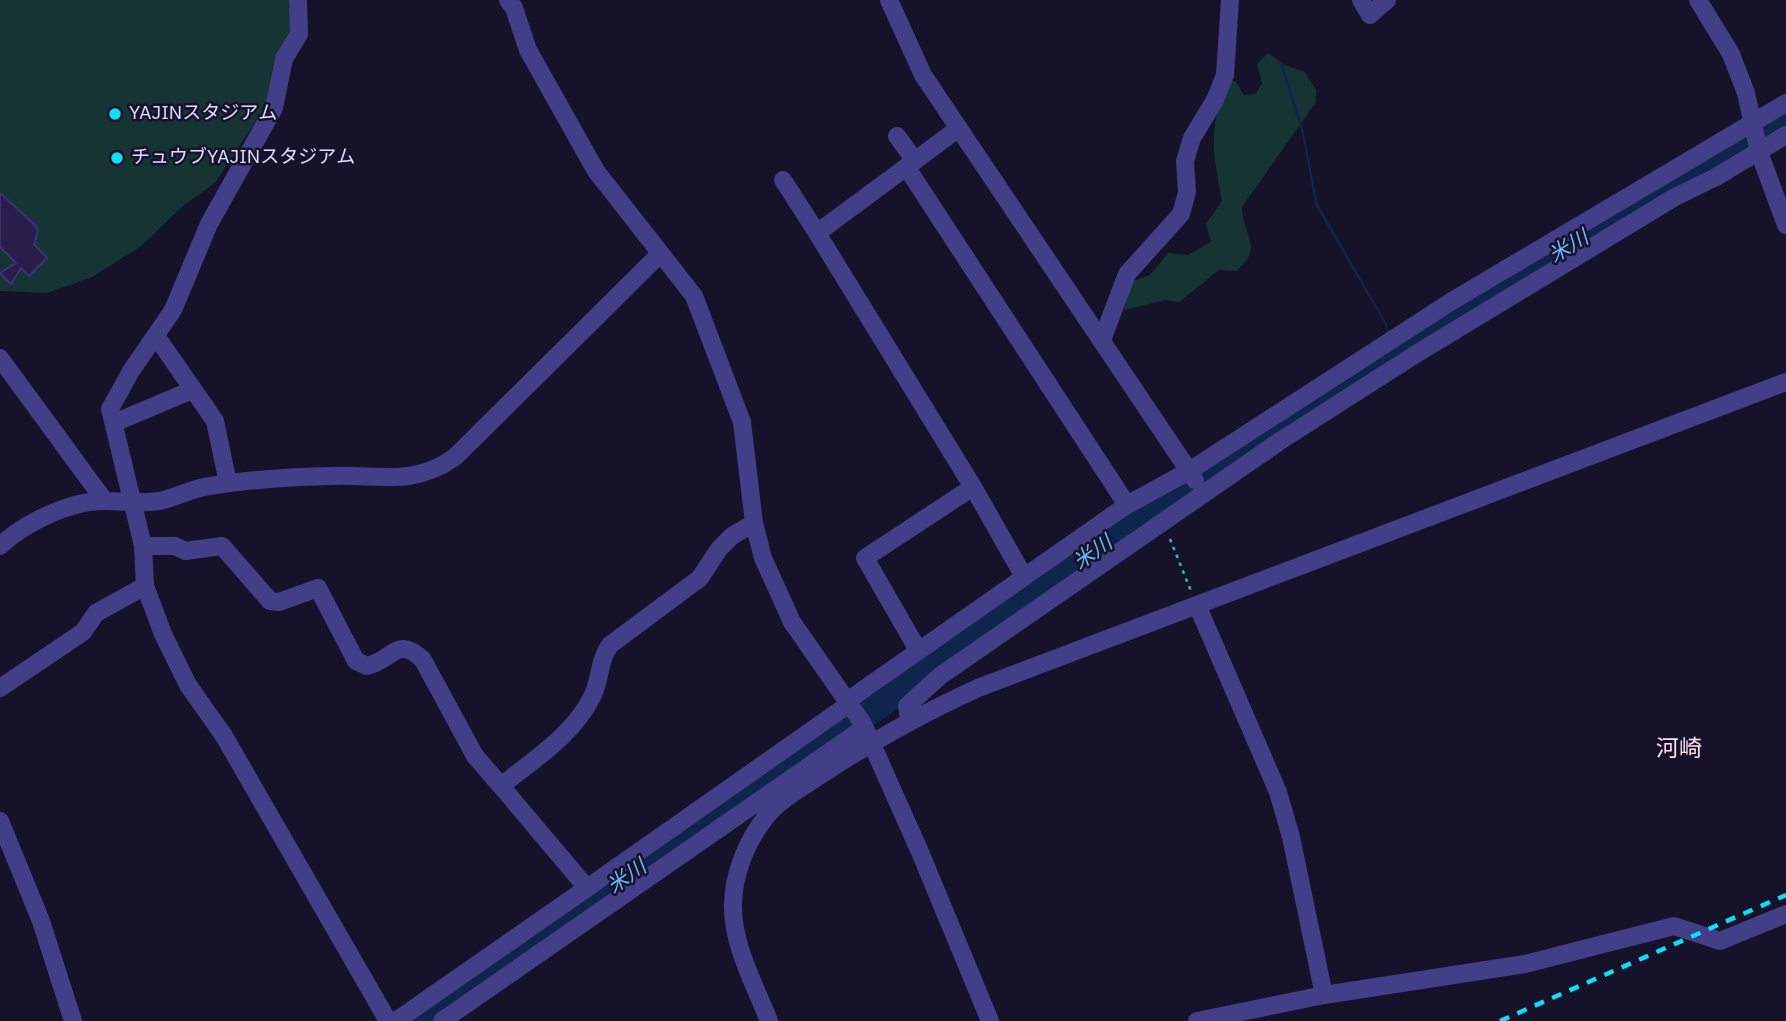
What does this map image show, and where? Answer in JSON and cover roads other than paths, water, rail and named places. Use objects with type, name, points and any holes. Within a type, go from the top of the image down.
[{"type":"street","points":[[298,0],[299,34],[285,59],[274,108],[226,190],[173,310],[131,371],[110,409],[143,546],[145,586],[163,634],[188,685],[224,736],[388,1021]]},
{"type":"street","points":[[508,0],[514,8],[528,50],[596,171],[659,255],[694,296],[742,422],[754,523],[763,558],[792,622],[866,731],[990,1021]]},
{"type":"street","points":[[889,0],[923,75],[1203,493]]},
{"type":"street","points":[[1102,340],[1127,274],[1181,214],[1187,192],[1185,161],[1192,138],[1215,100],[1225,75],[1230,0]]},
{"type":"street","points":[[1361,0],[1370,15],[1387,0]]},
{"type":"street","points":[[1698,0],[1731,54],[1786,225]]},
{"type":"street","points":[[909,719],[907,706],[940,676],[1164,523],[1203,493],[1416,354],[1675,197],[1756,137],[1786,103]]},
{"type":"street","points":[[817,233],[959,128]]},
{"type":"street","points":[[396,1021],[850,704],[918,650],[1127,505],[1189,471],[1452,301],[1756,137],[1786,135]]},
{"type":"street","points":[[897,136],[911,165],[1127,505]]},
{"type":"street","points":[[783,180],[972,487],[1023,575]]},
{"type":"street","points":[[0,546],[11,536],[65,508],[104,500],[131,504],[161,501],[206,486],[228,483],[334,475],[404,478],[435,471],[455,457],[659,255]]},
{"type":"street","points":[[156,336],[215,421],[228,483]]},
{"type":"street","points":[[0,358],[104,500]]},
{"type":"street","points":[[442,1021],[866,731],[909,719],[978,688],[1198,607],[1786,382]]},
{"type":"street","points":[[114,423],[192,390]]},
{"type":"street","points":[[918,650],[865,558],[972,487]]},
{"type":"street","points":[[501,786],[559,739],[581,715],[593,695],[602,656],[610,645],[700,578],[719,549],[732,536],[754,523]]},
{"type":"street","points":[[143,546],[175,546],[185,551],[222,546],[270,601],[279,602],[318,587],[356,661],[367,666],[400,648],[412,649],[423,660],[475,756],[587,888]]},
{"type":"street","points":[[0,688],[83,632],[96,613],[145,586]]},
{"type":"street","points":[[1198,607],[1278,792],[1291,837],[1324,995]]},
{"type":"street","points":[[769,1021],[735,931],[732,904],[737,875],[749,843],[767,815],[866,731]]},
{"type":"street","points":[[0,821],[41,921],[73,1021]]},
{"type":"street","points":[[1196,1021],[1270,1014],[1324,995],[1525,964],[1674,926],[1720,941],[1786,914]]},
{"type":"water","points":[[1279,62],[1283,65],[1303,128],[1318,204],[1387,324],[1388,337],[1385,324],[1315,205],[1303,137]]},
{"type":"waterway","name":"米川","points":[[420,1021],[557,924],[699,831],[1156,510],[1428,331],[1560,256],[1786,118]]},
{"type":"railway","points":[[1500,1021],[1786,895]]},
{"type":"place","name":"YAJINスタジアム","points":[[115,114]]},
{"type":"place","name":"チュウブYAJINスタジアム","points":[[117,158]]},
{"type":"district","name":"河崎","points":[[1679,749]]}]
